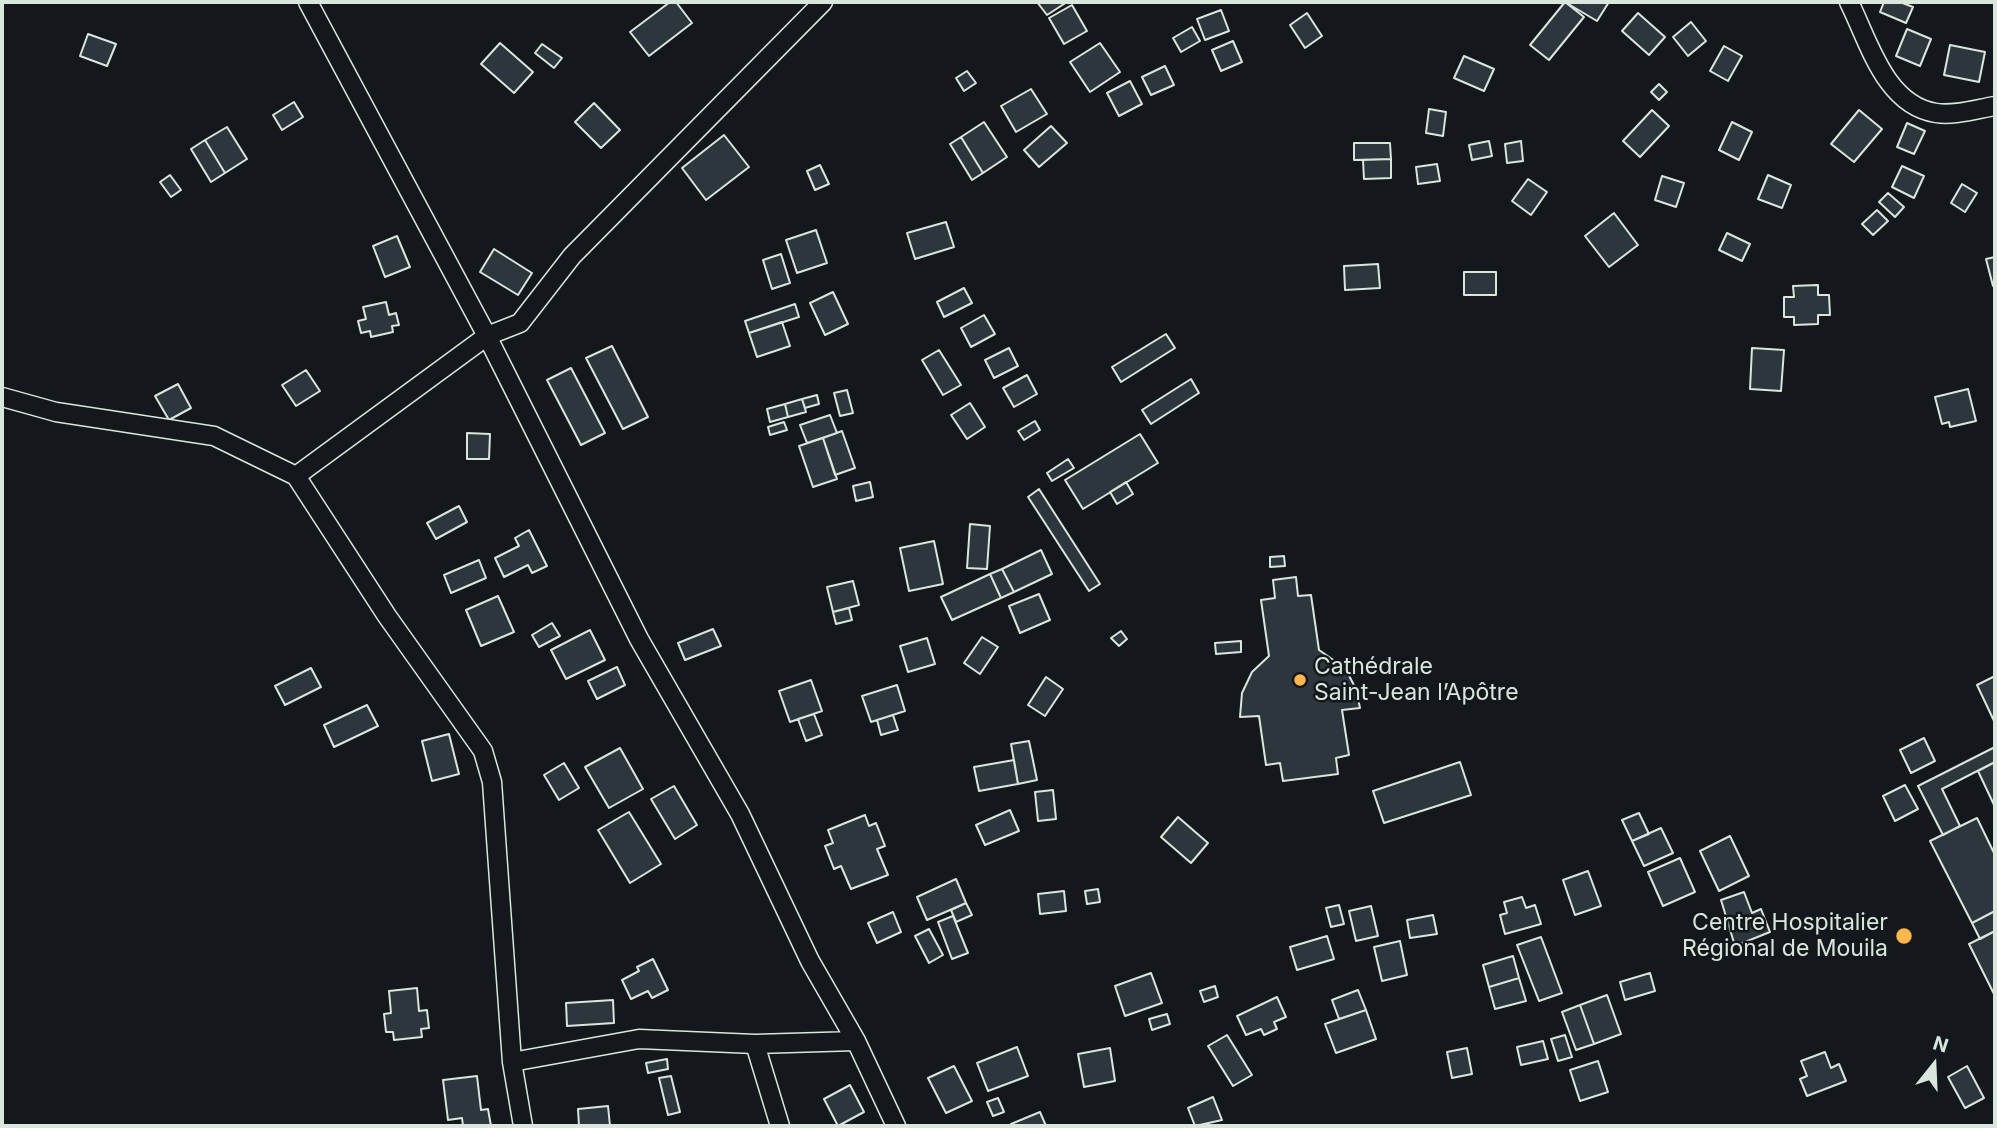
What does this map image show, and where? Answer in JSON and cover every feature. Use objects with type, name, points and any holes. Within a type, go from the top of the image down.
[{"type":"street","points":[[308,2],[486,336],[639,639],[740,814],[810,961],[856,1041],[896,1126]]},
{"type":"street","points":[[296,476],[486,336],[520,323],[572,256],[824,2]]},
{"type":"street","points":[[1849,2],[1890,86],[1917,108],[1938,113],[1995,106]]},
{"type":"street","points":[[2,397],[56,412],[214,436],[296,476],[387,616],[483,751],[492,782],[512,1062],[523,1126]]},
{"type":"street","points":[[512,1062],[639,1039],[755,1044],[856,1041]]},
{"type":"street","points":[[755,1044],[780,1126]]},
{"type":"building","points":[[670,2],[676,2],[692,23],[649,56],[630,32]]},
{"type":"building","points":[[1037,2],[1067,2],[1047,15]]},
{"type":"building","points":[[1565,2],[1584,17],[1549,60],[1530,45]]},
{"type":"building","points":[[1565,2],[1609,2],[1597,21]]},
{"type":"building","points":[[1884,2],[1900,2],[1913,7],[1906,23],[1880,12]]},
{"type":"building","points":[[1072,5],[1087,31],[1064,44],[1049,18]]},
{"type":"building","points":[[1221,10],[1229,31],[1205,40],[1197,19]]},
{"type":"building","points":[[1307,13],[1322,36],[1305,48],[1290,25]]},
{"type":"building","points":[[1638,13],[1665,37],[1649,55],[1622,31]]},
{"type":"building","points":[[1691,22],[1706,41],[1688,56],[1673,37]]},
{"type":"building","points":[[1192,27],[1200,41],[1181,52],[1173,38]]},
{"type":"building","points":[[1907,29],[1931,39],[1920,66],[1896,56]]},
{"type":"building","points":[[88,34],[116,44],[107,66],[80,56]]},
{"type":"building","points":[[1233,41],[1242,62],[1221,71],[1212,50]]},
{"type":"building","points":[[500,43],[533,72],[514,93],[481,64]]},
{"type":"building","points":[[1100,43],[1120,72],[1090,92],[1070,62]]},
{"type":"building","points":[[542,44],[562,58],[554,68],[535,53]]},
{"type":"building","points":[[1950,45],[1985,52],[1979,82],[1944,75]]},
{"type":"building","points":[[1724,46],[1742,56],[1728,81],[1710,71]]},
{"type":"building","points":[[1464,56],[1494,69],[1484,91],[1454,78]]},
{"type":"building","points":[[1165,66],[1174,85],[1151,95],[1142,77]]},
{"type":"building","points":[[967,71],[976,83],[964,91],[956,78]]},
{"type":"building","points":[[1130,81],[1142,104],[1119,116],[1107,93]]},
{"type":"building","points":[[1659,84],[1667,92],[1659,100],[1651,92]]},
{"type":"building","points":[[1031,89],[1047,114],[1016,132],[1001,106]]},
{"type":"building","points":[[294,102],[303,117],[282,130],[273,115]]},
{"type":"building","points":[[594,103],[620,130],[601,148],[575,122]]},
{"type":"building","points":[[1429,109],[1446,112],[1443,136],[1426,133]]},
{"type":"building","points":[[1652,110],[1669,126],[1640,157],[1623,141]]},
{"type":"building","points":[[1859,110],[1882,129],[1854,162],[1831,144]]},
{"type":"building","points":[[984,122],[1007,157],[983,173],[961,137]]},
{"type":"building","points":[[1732,122],[1752,132],[1739,160],[1719,150]]},
{"type":"building","points":[[1907,123],[1925,131],[1914,154],[1897,147]]},
{"type":"building","points":[[1051,126],[1067,143],[1039,167],[1024,150]]},
{"type":"building","points":[[227,127],[247,159],[225,173],[205,140]]},
{"type":"building","points":[[724,135],[749,167],[706,200],[682,168]]},
{"type":"building","points":[[961,137],[983,173],[972,180],[950,144]]},
{"type":"building","points":[[205,140],[225,173],[211,182],[191,149]]},
{"type":"building","points":[[1489,141],[1492,156],[1472,160],[1469,145]]},
{"type":"building","points":[[1521,141],[1523,161],[1507,163],[1505,144]]},
{"type":"building","points":[[1354,143],[1390,143],[1391,159],[1354,160]]},
{"type":"building","points":[[1391,159],[1391,178],[1364,179],[1363,160]]},
{"type":"building","points":[[1437,164],[1440,181],[1418,184],[1416,167]]},
{"type":"building","points":[[820,165],[829,184],[815,190],[807,171]]},
{"type":"building","points":[[1902,166],[1924,176],[1914,198],[1892,187]]},
{"type":"building","points":[[170,175],[181,190],[171,197],[160,182]]},
{"type":"building","points":[[1768,175],[1791,185],[1782,208],[1758,199]]},
{"type":"building","points":[[1662,176],[1684,183],[1676,207],[1655,200]]},
{"type":"building","points":[[1528,179],[1547,192],[1531,215],[1512,201]]},
{"type":"building","points":[[1962,184],[1977,193],[1965,212],[1951,203]]},
{"type":"building","points":[[1888,193],[1904,207],[1895,217],[1879,202]]},
{"type":"building","points":[[1877,210],[1888,221],[1873,235],[1862,224]]},
{"type":"building","points":[[1614,213],[1638,245],[1609,267],[1585,236]]},
{"type":"building","points":[[946,222],[954,247],[915,259],[907,233]]},
{"type":"building","points":[[816,230],[827,263],[797,273],[786,240]]},
{"type":"building","points":[[1727,233],[1750,244],[1742,261],[1719,250]]},
{"type":"building","points":[[397,236],[410,267],[385,277],[373,246]]},
{"type":"building","points":[[494,249],[532,273],[518,295],[480,272]]},
{"type":"building","points":[[781,254],[790,283],[772,289],[763,260]]},
{"type":"building","points":[[1995,257],[1995,286],[1993,286],[1986,259]]},
{"type":"building","points":[[1378,264],[1380,288],[1345,290],[1344,266]]},
{"type":"building","points":[[1464,272],[1496,272],[1496,295],[1464,295]]},
{"type":"building","points":[[1818,285],[1818,295],[1829,295],[1830,315],[1818,315],[1818,324],[1794,325],[1794,317],[1784,317],[1784,297],[1794,297],[1793,286]]},
{"type":"building","points":[[964,288],[972,303],[944,317],[937,302]]},
{"type":"building","points":[[833,292],[848,324],[825,335],[810,303]]},
{"type":"building","points":[[386,302],[389,315],[396,313],[399,325],[392,326],[393,332],[371,337],[370,331],[361,333],[358,321],[366,319],[363,307]]},
{"type":"building","points":[[795,304],[799,317],[749,333],[745,321]]},
{"type":"building","points":[[984,315],[995,334],[971,347],[961,328]]},
{"type":"building","points":[[782,322],[790,346],[757,357],[749,333]]},
{"type":"building","points":[[1166,334],[1175,348],[1121,382],[1112,367]]},
{"type":"building","points":[[612,346],[648,417],[623,429],[586,358]]},
{"type":"building","points":[[1009,348],[1018,366],[994,378],[985,360]]},
{"type":"building","points":[[1752,348],[1784,350],[1781,391],[1750,389]]},
{"type":"building","points":[[939,350],[961,385],[943,395],[922,360]]},
{"type":"building","points":[[571,368],[605,433],[581,445],[547,380]]},
{"type":"building","points":[[306,370],[320,391],[296,406],[282,385]]},
{"type":"building","points":[[1027,375],[1037,394],[1014,407],[1003,388]]},
{"type":"building","points":[[1191,379],[1199,393],[1151,424],[1142,410]]},
{"type":"building","points":[[178,384],[191,408],[169,420],[155,396]]},
{"type":"building","points":[[1968,389],[1976,421],[1950,427],[1949,422],[1942,424],[1935,397]]},
{"type":"building","points":[[847,390],[853,413],[840,416],[834,393]]},
{"type":"building","points":[[817,395],[819,404],[805,408],[802,399]]},
{"type":"building","points":[[802,399],[806,412],[788,417],[785,404]]},
{"type":"building","points":[[970,403],[985,427],[967,439],[951,415]]},
{"type":"building","points":[[785,404],[788,417],[770,422],[767,409]]},
{"type":"building","points":[[830,415],[837,433],[807,443],[800,425]]},
{"type":"building","points":[[1035,421],[1040,430],[1024,440],[1018,431]]},
{"type":"building","points":[[784,422],[787,430],[770,435],[768,427]]},
{"type":"building","points":[[842,431],[855,468],[835,475],[823,438]]},
{"type":"building","points":[[467,433],[490,434],[489,459],[467,459]]},
{"type":"building","points":[[1140,434],[1158,463],[1083,509],[1065,480]]},
{"type":"building","points":[[823,438],[837,479],[813,487],[799,446]]},
{"type":"building","points":[[1068,459],[1074,468],[1052,481],[1047,473]]},
{"type":"building","points":[[870,482],[873,497],[856,501],[853,486]]},
{"type":"building","points":[[1126,482],[1133,494],[1117,504],[1110,492]]},
{"type":"building","points":[[1039,489],[1100,584],[1089,591],[1028,497]]},
{"type":"building","points":[[459,506],[467,522],[436,539],[427,523]]},
{"type":"building","points":[[970,524],[990,526],[987,569],[967,568]]},
{"type":"building","points":[[529,530],[547,566],[532,573],[528,565],[504,577],[495,558],[519,546],[515,538]]},
{"type":"building","points":[[934,541],[943,584],[909,591],[900,548]]},
{"type":"building","points":[[1041,550],[1052,574],[1014,592],[1002,569]]},
{"type":"building","points":[[1284,556],[1285,566],[1270,567],[1270,557]]},
{"type":"building","points":[[479,560],[486,578],[451,593],[444,575]]},
{"type":"building","points":[[1002,569],[1014,592],[1001,598],[990,574]]},
{"type":"building","points":[[990,574],[1001,598],[952,620],[941,597]]},
{"type":"building","name":"Cathédrale Saint-Jean l’Apôtre","points":[[1296,577],[1298,596],[1311,595],[1319,650],[1345,668],[1356,689],[1360,708],[1342,710],[1349,755],[1336,758],[1338,774],[1283,781],[1280,763],[1266,765],[1259,716],[1240,717],[1242,693],[1252,672],[1269,656],[1261,600],[1275,598],[1273,580]]},
{"type":"building","points":[[853,581],[859,605],[833,612],[827,587]]},
{"type":"building","points":[[1039,594],[1050,620],[1020,633],[1009,606]]},
{"type":"building","points":[[498,596],[514,632],[481,646],[466,610]]},
{"type":"building","points":[[849,608],[852,620],[836,624],[833,612]]},
{"type":"building","points":[[552,623],[560,636],[539,647],[532,635]]},
{"type":"building","points":[[713,629],[721,646],[685,660],[678,643]]},
{"type":"building","points":[[590,630],[605,660],[566,679],[551,650]]},
{"type":"building","points":[[1121,631],[1127,639],[1119,646],[1111,638]]},
{"type":"building","points":[[982,637],[998,647],[980,674],[964,663]]},
{"type":"building","points":[[927,638],[935,664],[908,672],[900,646]]},
{"type":"building","points":[[1241,641],[1241,652],[1216,654],[1215,643]]},
{"type":"building","points":[[617,667],[625,685],[597,699],[588,681]]},
{"type":"building","points":[[311,668],[321,687],[285,705],[275,686]]},
{"type":"building","points":[[1995,676],[1995,723],[1977,685]]},
{"type":"building","points":[[1046,677],[1063,689],[1045,716],[1028,705]]},
{"type":"building","points":[[811,680],[822,711],[790,722],[779,691]]},
{"type":"building","points":[[897,685],[905,711],[871,722],[862,696]]},
{"type":"building","points":[[367,705],[378,726],[334,747],[324,725]]},
{"type":"building","points":[[814,714],[822,735],[806,741],[798,719]]},
{"type":"building","points":[[893,715],[898,730],[881,735],[877,720]]},
{"type":"building","points":[[449,734],[459,774],[432,781],[422,741]]},
{"type":"building","points":[[1924,738],[1935,761],[1911,773],[1900,750]]},
{"type":"building","points":[[1029,741],[1037,780],[1018,784],[1011,744]]},
{"type":"building","points":[[1995,747],[1995,762],[1942,789],[1960,826],[1943,835],[1918,786]]},
{"type":"building","points":[[620,748],[643,789],[609,808],[585,767]]},
{"type":"building","points":[[1014,760],[1018,784],[979,791],[974,767]]},
{"type":"building","points":[[1460,762],[1471,795],[1384,823],[1373,791]]},
{"type":"building","points":[[1995,762],[1995,807],[1978,771]]},
{"type":"building","points":[[564,763],[579,788],[559,800],[544,775]]},
{"type":"building","points":[[1905,785],[1918,809],[1895,821],[1883,796]]},
{"type":"building","points":[[674,786],[697,825],[675,839],[651,799]]},
{"type":"building","points":[[1053,790],[1056,819],[1038,821],[1035,792]]},
{"type":"building","points":[[1010,810],[1019,831],[985,845],[976,825]]},
{"type":"building","points":[[629,812],[661,864],[630,883],[598,830]]},
{"type":"building","points":[[1639,813],[1649,834],[1632,841],[1622,820]]},
{"type":"building","points":[[865,815],[869,826],[876,823],[885,846],[877,849],[888,875],[851,889],[841,866],[834,869],[825,846],[833,843],[828,830]]},
{"type":"building","points":[[1178,817],[1208,843],[1191,863],[1161,837]]},
{"type":"building","points":[[1977,818],[1995,855],[1995,911],[1972,923],[1930,841]]},
{"type":"building","points":[[1661,828],[1673,853],[1644,866],[1632,841]]},
{"type":"building","points":[[1730,836],[1749,876],[1719,891],[1700,851]]},
{"type":"building","points":[[1680,858],[1695,892],[1663,906],[1648,872]]},
{"type":"building","points":[[1588,871],[1601,906],[1575,915],[1563,880]]},
{"type":"building","points":[[956,879],[966,903],[927,920],[917,897]]},
{"type":"building","points":[[1098,889],[1100,902],[1087,904],[1085,891]]},
{"type":"building","points":[[1064,891],[1066,911],[1040,914],[1038,894]]},
{"type":"building","points":[[1744,892],[1752,913],[1761,909],[1770,932],[1735,946],[1721,900]]},
{"type":"building","points":[[1522,897],[1526,908],[1535,905],[1541,924],[1505,934],[1500,915],[1507,913],[1504,902]]},
{"type":"building","points":[[966,903],[972,915],[956,922],[951,910]]},
{"type":"building","points":[[1339,905],[1344,924],[1331,927],[1326,908]]},
{"type":"building","points":[[1371,906],[1378,936],[1356,941],[1349,911]]},
{"type":"building","points":[[1995,911],[1995,931],[1980,939],[1972,923]]},
{"type":"building","points":[[893,912],[901,932],[877,943],[868,923]]},
{"type":"building","points":[[1433,915],[1437,934],[1410,938],[1407,920]]},
{"type":"building","points":[[953,916],[968,953],[952,959],[938,922]]},
{"type":"building","points":[[929,929],[943,955],[929,963],[915,936]]},
{"type":"building","points":[[1995,931],[1995,996],[1969,944]]},
{"type":"building","points":[[1327,936],[1334,959],[1297,970],[1290,947]]},
{"type":"building","points":[[1541,937],[1562,993],[1539,1001],[1517,945]]},
{"type":"building","points":[[1400,941],[1407,975],[1382,981],[1374,947]]},
{"type":"building","points":[[1513,956],[1519,978],[1489,987],[1483,965]]},
{"type":"building","points":[[653,959],[668,990],[652,998],[648,991],[631,999],[622,980],[639,971],[637,967]]},
{"type":"building","points":[[1151,973],[1162,1003],[1125,1016],[1115,986]]},
{"type":"building","points":[[1650,973],[1655,991],[1625,1000],[1620,982]]},
{"type":"building","points":[[1519,978],[1526,1001],[1495,1009],[1489,987]]},
{"type":"building","points":[[1215,986],[1218,997],[1204,1002],[1200,991]]},
{"type":"building","points":[[417,988],[419,1011],[427,1010],[429,1028],[421,1029],[422,1037],[394,1040],[393,1032],[386,1032],[384,1014],[391,1013],[389,991]]},
{"type":"building","points":[[1358,990],[1366,1010],[1339,1019],[1332,1000]]},
{"type":"building","points":[[1607,995],[1621,1034],[1594,1044],[1580,1005]]},
{"type":"building","points":[[1277,997],[1286,1017],[1274,1022],[1277,1029],[1264,1035],[1261,1029],[1246,1035],[1237,1016]]},
{"type":"building","points":[[613,1000],[614,1023],[567,1026],[566,1003]]},
{"type":"building","points":[[1580,1005],[1594,1044],[1576,1050],[1562,1012]]},
{"type":"building","points":[[1366,1010],[1376,1039],[1336,1053],[1325,1024]]},
{"type":"building","points":[[1167,1014],[1170,1024],[1152,1030],[1149,1019]]},
{"type":"building","points":[[1227,1035],[1252,1075],[1233,1086],[1208,1046]]},
{"type":"building","points":[[1565,1035],[1572,1057],[1558,1061],[1551,1039]]},
{"type":"building","points":[[1543,1041],[1548,1059],[1521,1065],[1517,1047]]},
{"type":"building","points":[[1017,1047],[1028,1076],[988,1091],[977,1063]]},
{"type":"building","points":[[1110,1048],[1115,1081],[1084,1087],[1078,1054]]},
{"type":"building","points":[[1467,1048],[1472,1074],[1452,1078],[1447,1052]]},
{"type":"building","points":[[1825,1052],[1831,1068],[1839,1064],[1846,1081],[1807,1096],[1800,1079],[1807,1076],[1801,1061]]},
{"type":"building","points":[[667,1059],[668,1069],[648,1073],[646,1063]]},
{"type":"building","points":[[1598,1061],[1608,1092],[1580,1101],[1570,1070]]},
{"type":"building","points":[[954,1066],[972,1101],[946,1113],[928,1078]]},
{"type":"building","points":[[1967,1066],[1984,1098],[1965,1108],[1948,1077]]},
{"type":"building","points":[[477,1076],[481,1110],[488,1109],[491,1126],[463,1126],[462,1118],[448,1120],[443,1080]]},
{"type":"building","points":[[671,1076],[680,1112],[668,1115],[659,1078]]},
{"type":"building","points":[[850,1085],[864,1112],[838,1126],[824,1099]]},
{"type":"building","points":[[1213,1097],[1222,1120],[1195,1126],[1188,1108]]},
{"type":"building","points":[[998,1098],[1004,1112],[993,1116],[987,1102]]},
{"type":"building","points":[[608,1106],[610,1126],[579,1126],[578,1109]]},
{"type":"building","points":[[1040,1112],[1046,1126],[1011,1124]]},
{"type":"place","name":"Cathédrale Saint-Jean l’Apôtre","points":[[1300,680]]},
{"type":"place","name":"Centre Hospitalier Régional de Mouila","points":[[1904,936]]}]
